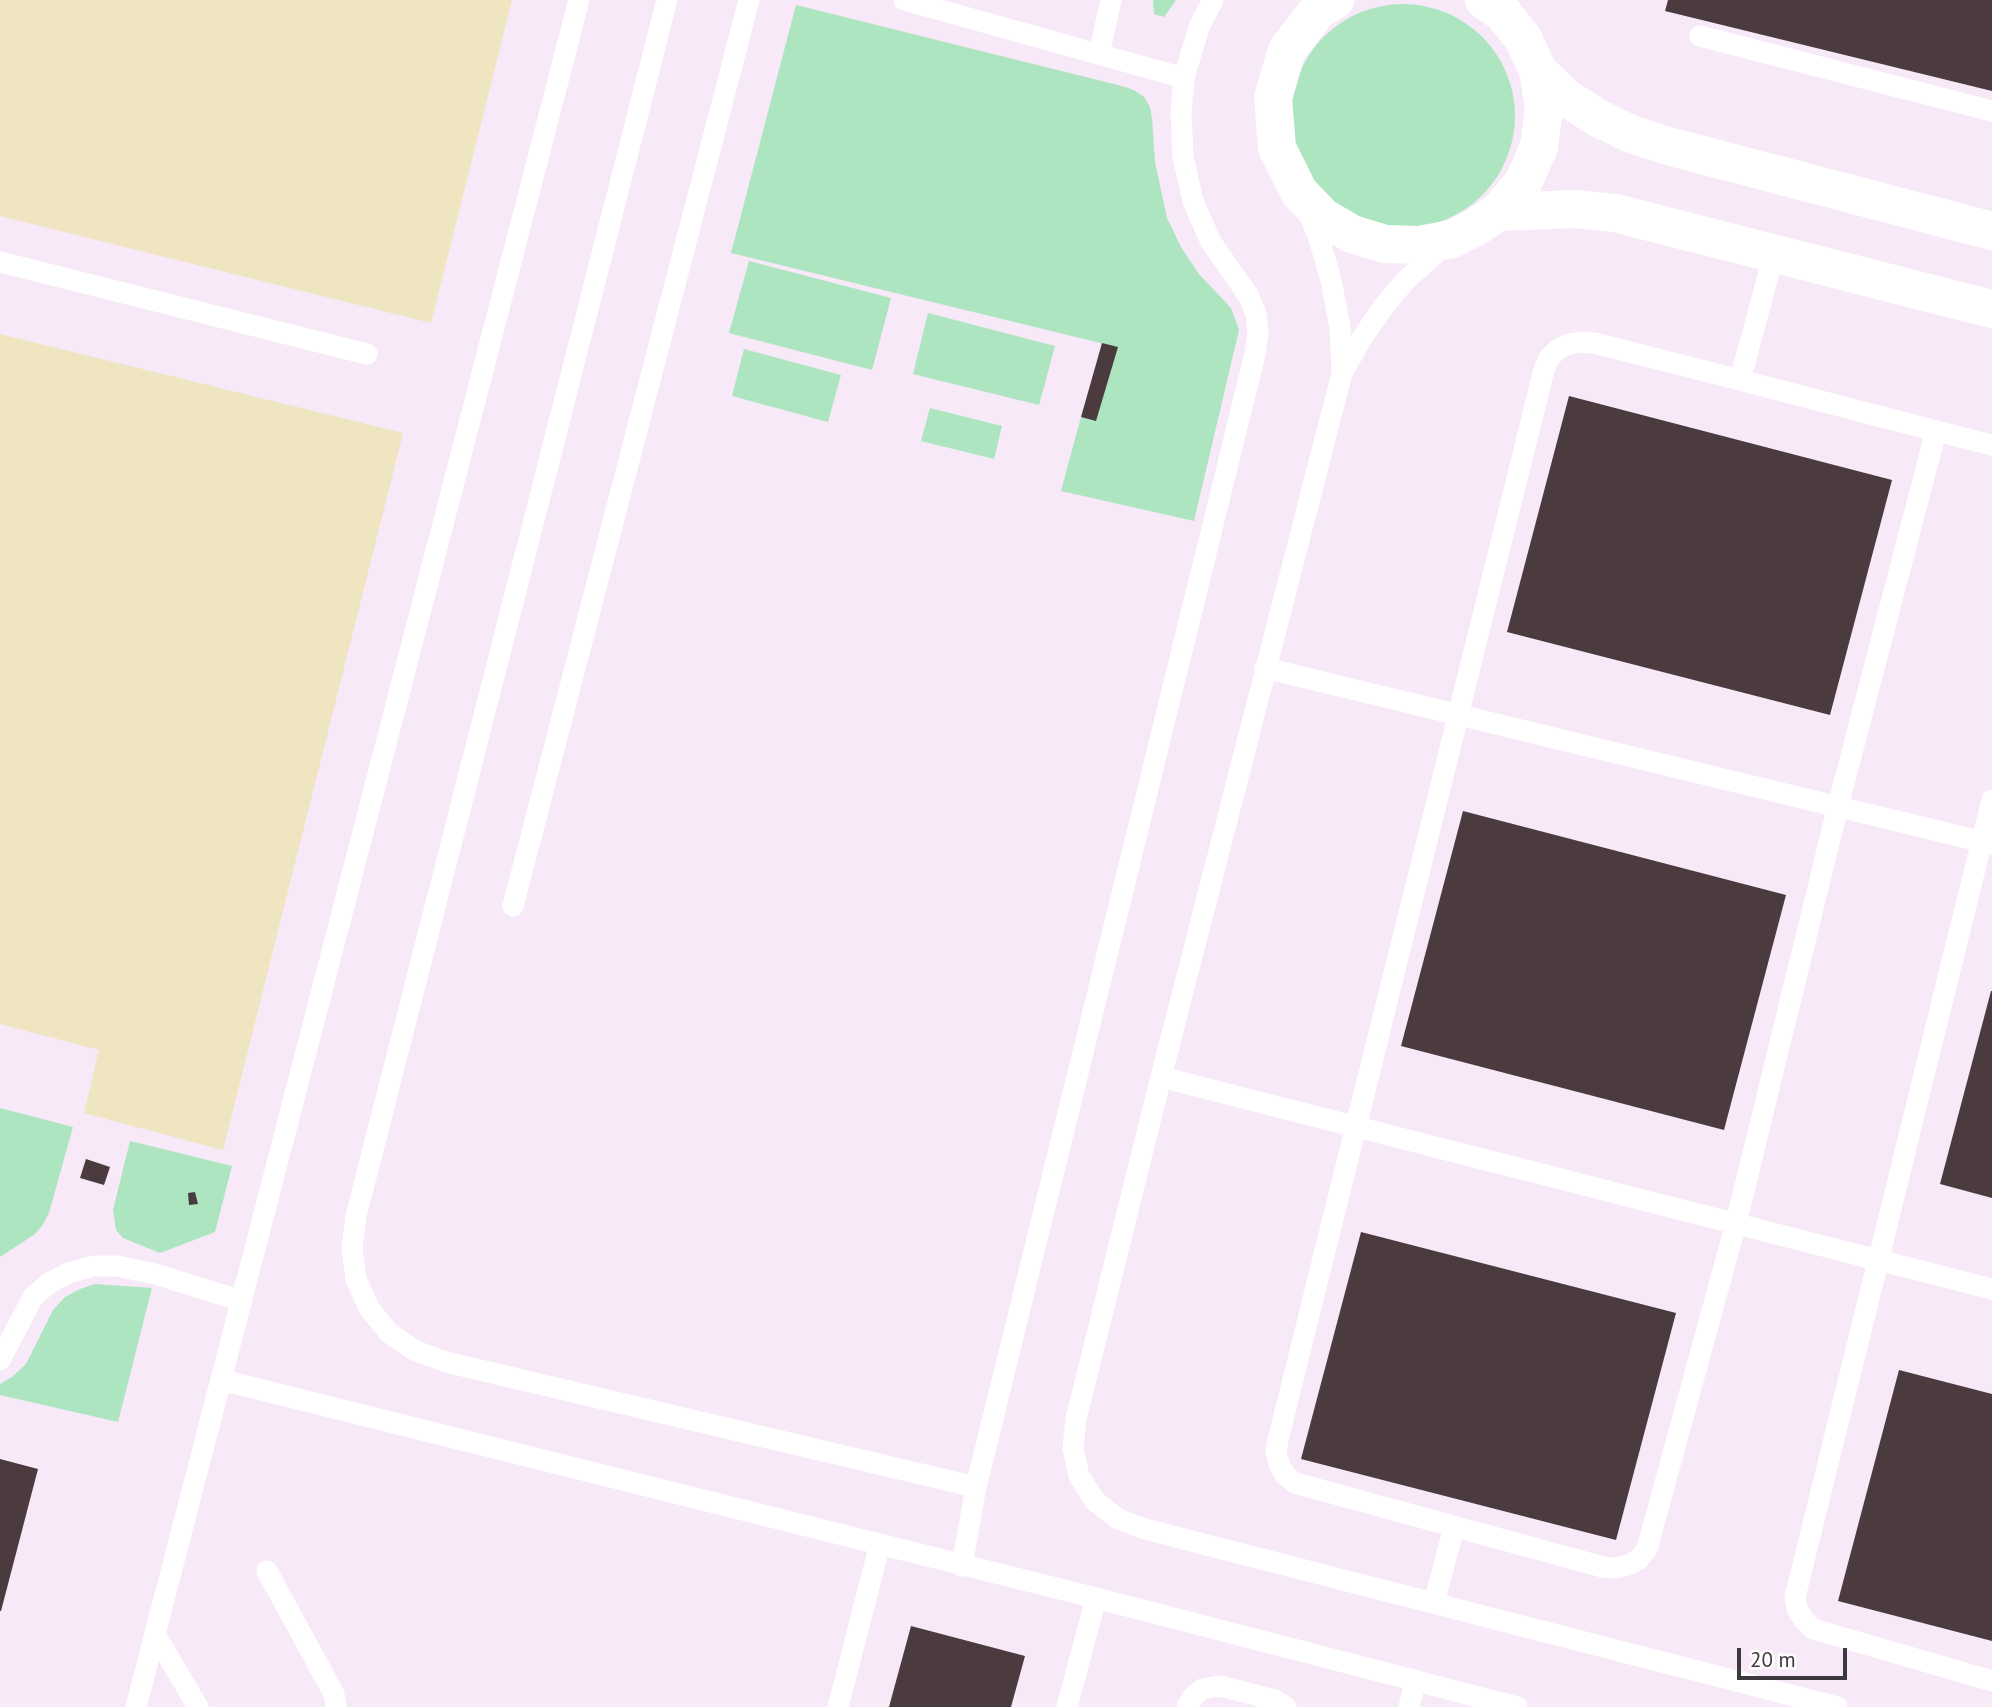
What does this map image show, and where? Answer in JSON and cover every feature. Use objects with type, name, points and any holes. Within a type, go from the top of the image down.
[{"type":"street","points":[[1335,0],[1318,10],[1287,50],[1273,97],[1277,148],[1299,192],[1323,216],[1352,234],[1385,244],[1419,246],[1452,239],[1476,228],[1498,212],[1522,183],[1539,147],[1544,109],[1538,71],[1524,40],[1495,4]]},
{"type":"street","points":[[1538,71],[1566,97],[1598,118],[1632,134],[1668,146],[1992,231]]},
{"type":"street","points":[[1498,212],[1575,209],[1615,213],[1655,221],[1992,309]]},
{"type":"lane","points":[[136,1707],[579,0]]},
{"type":"lane","points":[[667,0],[356,1216],[352,1248],[356,1279],[369,1308],[389,1332],[416,1351],[446,1362],[976,1487]]},
{"type":"lane","points":[[513,906],[749,0]]},
{"type":"lane","points":[[904,0],[1184,78]]},
{"type":"lane","points":[[1099,54],[1111,0]]},
{"type":"lane","points":[[962,1566],[976,1487],[1255,354],[1257,324],[1248,295],[1211,242],[1193,201],[1183,157],[1181,112],[1184,78],[1199,27],[1213,0]]},
{"type":"lane","points":[[1700,36],[1992,111]]},
{"type":"lane","points":[[1299,192],[1318,235],[1331,280],[1340,327],[1342,373]]},
{"type":"lane","points":[[1452,239],[1428,259],[1384,306],[1342,373],[1076,1419],[1073,1448],[1079,1476],[1095,1501],[1118,1519],[1145,1529],[1837,1707]]},
{"type":"lane","points":[[1740,380],[1774,254]]},
{"type":"lane","points":[[0,262],[367,354]]},
{"type":"lane","points":[[1936,431],[1838,806],[1736,1223],[1647,1549],[1639,1559],[1628,1565],[1603,1567],[1295,1483],[1285,1475],[1279,1464],[1276,1452],[1278,1440],[1549,358],[1558,349],[1581,342],[1992,445]]},
{"type":"lane","points":[[1265,668],[1987,843]]},
{"type":"lane","points":[[1992,800],[1987,843],[1878,1259],[1795,1597],[1797,1609],[1813,1629],[1992,1681]]},
{"type":"lane","points":[[1161,1077],[1992,1289]]},
{"type":"lane","points":[[0,1360],[33,1297],[49,1283],[69,1273],[93,1266],[117,1266],[155,1274],[242,1301]]},
{"type":"lane","points":[[222,1380],[1096,1598],[1516,1707]]},
{"type":"lane","points":[[1434,1603],[1454,1527]]},
{"type":"lane","points":[[838,1707],[880,1544]]},
{"type":"lane","points":[[267,1571],[334,1694],[335,1707]]},
{"type":"lane","points":[[1067,1707],[1096,1598]]},
{"type":"lane","points":[[155,1634],[198,1707]]},
{"type":"lane","points":[[1409,1707],[1416,1680]]},
{"type":"lane","points":[[1187,1707],[1202,1689],[1220,1686],[1276,1700],[1286,1707]]},
{"type":"green space","points":[[1153,0],[1176,0],[1164,17],[1154,14]]},
{"type":"green space","points":[[1403,4],[1425,6],[1456,17],[1482,37],[1502,63],[1513,94],[1513,138],[1502,169],[1482,195],[1456,215],[1425,226],[1403,228],[1381,226],[1350,215],[1324,195],[1304,169],[1293,138],[1291,116],[1293,94],[1304,63],[1324,37],[1350,17],[1381,6]]},
{"type":"green space","points":[[796,5],[1122,86],[1144,97],[1150,107],[1155,162],[1167,218],[1181,247],[1199,274],[1231,308],[1239,330],[1194,521],[1061,491],[1081,417],[1095,420],[1117,347],[731,253]]},
{"type":"green space","points":[[749,261],[891,298],[872,370],[729,333]]},
{"type":"green space","points":[[928,313],[1055,346],[1039,405],[913,374]]},
{"type":"green space","points":[[744,349],[841,375],[828,422],[732,396]]},
{"type":"green space","points":[[930,408],[1002,426],[994,459],[921,441]]},
{"type":"green space","points":[[0,1108],[73,1127],[49,1213],[42,1226],[35,1234],[0,1257]]},
{"type":"green space","points":[[130,1141],[232,1166],[215,1232],[160,1253],[123,1238],[116,1230],[113,1210]]},
{"type":"green space","points":[[95,1284],[152,1288],[118,1422],[0,1395],[0,1384],[26,1364],[53,1310],[65,1297]]},
{"type":"sand","points":[[0,0],[512,0],[431,323],[0,216]]},
{"type":"sand","points":[[0,334],[403,433],[223,1150],[84,1113],[99,1050],[0,1024]]},
{"type":"building","points":[[1668,0],[1992,0],[1992,91],[1665,11]]},
{"type":"building","points":[[1102,343],[1118,347],[1096,421],[1081,417]]},
{"type":"building","points":[[1569,396],[1892,480],[1830,715],[1507,632]]},
{"type":"building","points":[[1463,811],[1786,895],[1724,1130],[1401,1046]]},
{"type":"building","points":[[1992,991],[1992,1198],[1940,1184]]},
{"type":"building","points":[[86,1159],[110,1167],[104,1185],[80,1178]]},
{"type":"building","points":[[195,1192],[198,1204],[189,1205],[188,1193]]},
{"type":"building","points":[[1361,1232],[1676,1313],[1616,1540],[1301,1459]]},
{"type":"building","points":[[1899,1370],[1992,1394],[1992,1641],[1838,1601]]},
{"type":"building","points":[[0,1459],[38,1469],[1,1611],[0,1611]]},
{"type":"building","points":[[911,1626],[1025,1656],[1011,1707],[889,1707]]}]
